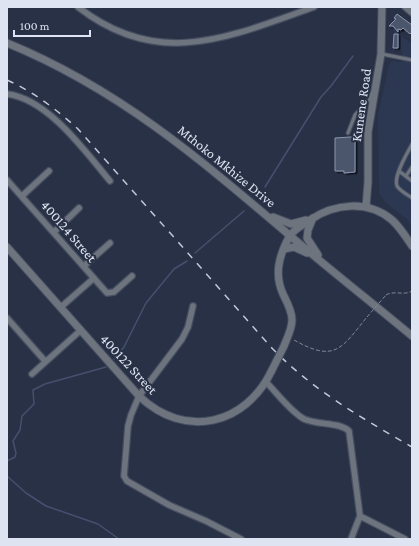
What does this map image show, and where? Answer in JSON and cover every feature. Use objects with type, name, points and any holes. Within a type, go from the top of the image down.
[{"type":"street","points":[[78,7],[115,29],[147,40],[176,44],[225,38],[314,7]]},
{"type":"street","name":"Kunene Road","points":[[366,207],[368,182],[368,132],[380,54],[382,7]]},
{"type":"street","points":[[405,7],[412,13]]},
{"type":"street","name":"Mthoko Mkhize Drive","points":[[7,43],[62,69],[115,98],[180,143],[412,336]]},
{"type":"street","points":[[7,94],[24,98],[51,117],[85,150],[110,181]]},
{"type":"street","points":[[22,196],[49,171]]},
{"type":"street","name":"400124 Street","points":[[7,180],[107,293],[114,292],[132,276]]},
{"type":"street","points":[[262,212],[291,224],[300,223],[321,212],[344,206],[366,207],[376,210],[392,220],[402,230],[412,246]]},
{"type":"street","points":[[54,232],[79,208]]},
{"type":"street","points":[[290,236],[321,212]]},
{"type":"street","points":[[313,218],[308,230],[307,238],[329,268]]},
{"type":"street","name":"400122 Street","points":[[8,250],[139,396],[152,408],[172,418],[189,422],[212,421],[233,414],[244,407],[260,391],[288,337],[292,316],[277,274],[279,263],[290,236]]},
{"type":"street","points":[[84,266],[110,243]]},
{"type":"street","points":[[284,249],[294,247],[316,257]]},
{"type":"street","points":[[61,308],[94,278]]},
{"type":"street","points":[[193,306],[188,327],[182,339],[139,396],[128,426],[127,460],[124,473],[125,479],[169,505],[241,539]]},
{"type":"street","points":[[7,318],[45,361]]},
{"type":"street","points":[[32,374],[81,330]]},
{"type":"street","points":[[266,382],[297,415],[315,422],[342,426],[349,431],[360,516],[351,539]]},
{"type":"street","points":[[360,516],[405,539]]},
{"type":"lane","points":[[380,54],[412,60]]},
{"type":"lane","points":[[348,133],[355,114],[369,100],[376,86]]},
{"type":"lane","points":[[412,144],[399,171],[397,185],[412,198]]},
{"type":"lane","points":[[406,176],[412,167]]},
{"type":"lane","points":[[399,171],[412,181]]},
{"type":"path","points":[[288,337],[313,350],[334,351],[348,341],[386,295],[394,292],[407,294],[412,291]]},
{"type":"shaded area","points":[[394,30],[412,44],[412,227],[407,219],[386,203],[379,193],[378,115],[389,65],[392,61],[402,62],[402,51],[394,50]]},
{"type":"building","points":[[397,14],[412,25],[412,32],[410,34],[403,28],[401,30],[398,29],[398,32],[393,26],[389,26],[396,19],[394,18]]},
{"type":"building","points":[[394,34],[398,34],[398,48],[393,48]]},
{"type":"building","points":[[355,137],[355,172],[344,173],[344,171],[335,171],[335,138]]},
{"type":"waterway","points":[[265,187],[321,97],[353,56]]},
{"type":"waterway","points":[[195,253],[244,211]]},
{"type":"waterway","points":[[114,359],[124,347],[146,303],[174,269],[187,261]]},
{"type":"waterway","points":[[7,461],[15,457],[16,453],[13,441],[20,430],[22,416],[34,404],[33,390],[45,384],[106,367]]},
{"type":"waterway","points":[[7,476],[26,493],[46,506],[98,524],[119,539]]},
{"type":"railway","points":[[7,80],[27,90],[45,102],[78,129],[271,347],[303,377],[338,402],[412,447]]}]
